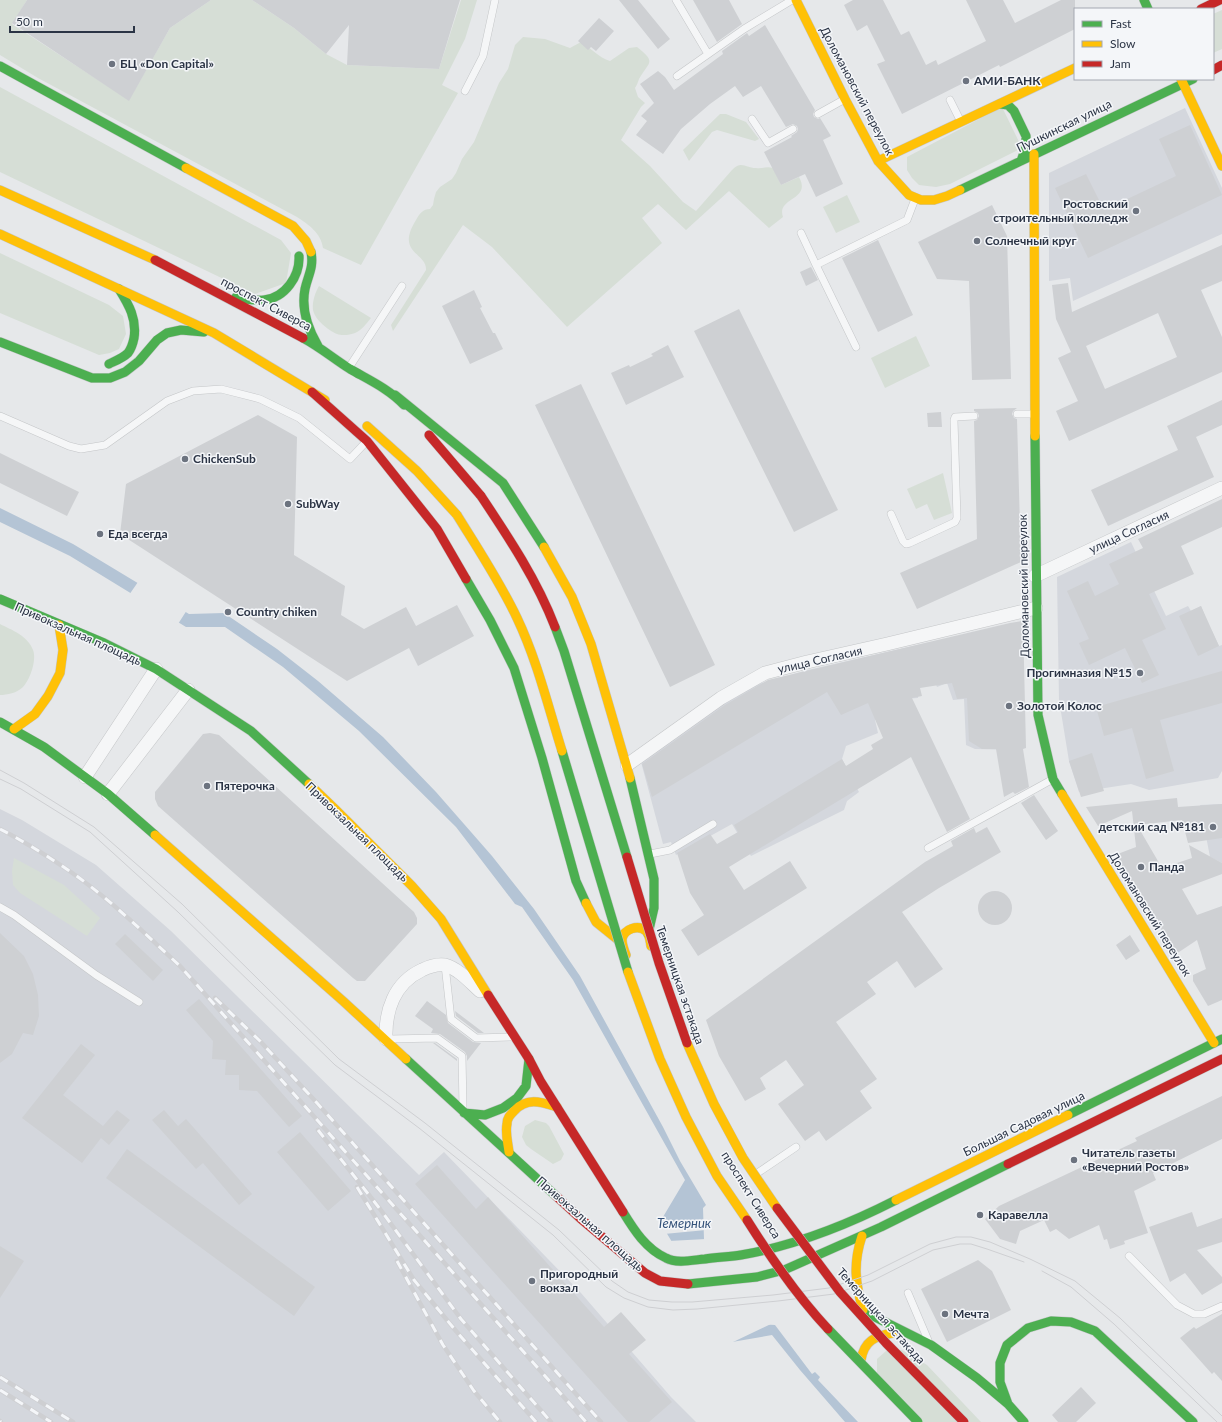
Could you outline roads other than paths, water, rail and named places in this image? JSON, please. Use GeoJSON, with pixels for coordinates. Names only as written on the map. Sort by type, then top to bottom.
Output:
{"type":"FeatureCollection","features":[{"type":"Feature","properties":{"kind":"main road","name":"Доломановский переулок"},"geometry":{"type":"LineString","coordinates":[[796,0],[845,99],[878,161],[909,195],[915,198]]}},
{"type":"Feature","properties":{"kind":"main road"},"geometry":{"type":"LineString","coordinates":[[1203,8],[1220,0]]}},
{"type":"Feature","properties":{"kind":"main road"},"geometry":{"type":"LineString","coordinates":[[0,66],[293,226],[305,238],[312,253],[312,272],[305,289],[304,308],[310,334],[318,346]]}},
{"type":"Feature","properties":{"kind":"main road"},"geometry":{"type":"LineString","coordinates":[[878,161],[896,159],[961,122],[1074,68]]}},
{"type":"Feature","properties":{"kind":"main road"},"geometry":{"type":"LineString","coordinates":[[1182,81],[1222,166]]}},
{"type":"Feature","properties":{"kind":"main road","name":"Пушкинская улица"},"geometry":{"type":"LineString","coordinates":[[915,198],[921,200],[934,200],[947,196],[1172,88],[1182,81]]}},
{"type":"Feature","properties":{"kind":"main road"},"geometry":{"type":"LineString","coordinates":[[1000,104],[1008,105],[1014,111],[1026,136],[1026,147],[1020,161]]}},
{"type":"Feature","properties":{"kind":"main road","name":"Доломановский переулок"},"geometry":{"type":"LineString","coordinates":[[1034,154],[1036,608],[1038,715],[1053,779],[1218,1041]]}},
{"type":"Feature","properties":{"kind":"main road"},"geometry":{"type":"LineString","coordinates":[[896,159],[895,174],[898,183]]}},
{"type":"Feature","properties":{"kind":"main road","name":"проспект Сиверса"},"geometry":{"type":"LineString","coordinates":[[0,190],[141,253],[318,346],[349,368],[395,395],[481,496]]}},
{"type":"Feature","properties":{"kind":"main road"},"geometry":{"type":"LineString","coordinates":[[0,234],[214,333],[365,424],[417,470],[457,515],[499,583],[517,618],[535,662],[628,971],[660,1059],[686,1117],[717,1176],[765,1248],[815,1315],[918,1422]]}},
{"type":"Feature","properties":{"kind":"main road"},"geometry":{"type":"LineString","coordinates":[[225,296],[254,300],[269,300],[284,291],[294,280],[298,271],[299,259],[297,248]]}},
{"type":"Feature","properties":{"kind":"main road"},"geometry":{"type":"LineString","coordinates":[[101,364],[108,364],[128,353],[135,335],[136,326],[131,309],[119,289]]}},
{"type":"Feature","properties":{"kind":"main road"},"geometry":{"type":"LineString","coordinates":[[0,342],[92,378],[110,378],[125,372],[139,361],[156,340],[167,333],[181,330],[214,333]]}},
{"type":"Feature","properties":{"kind":"main road"},"geometry":{"type":"LineString","coordinates":[[312,392],[367,441],[437,529],[490,620],[514,668],[542,758],[574,873],[587,906],[596,922],[622,943],[623,936],[626,931],[634,928],[642,929],[648,934],[654,908],[654,879],[627,765],[592,644],[572,596],[524,513],[503,483],[395,395]]}},
{"type":"Feature","properties":{"kind":"main road","name":"Темерницкая эстакада"},"geometry":{"type":"LineString","coordinates":[[481,496],[529,575],[546,607],[564,651],[658,963],[689,1048],[714,1104],[743,1158],[770,1199],[840,1292],[886,1343],[964,1422]]}},
{"type":"Feature","properties":{"kind":"main road","name":"Привокзальная площадь"},"geometry":{"type":"LineString","coordinates":[[0,599],[59,626],[104,643],[156,669],[251,731],[335,808],[412,886],[441,919],[529,1059],[541,1082],[586,1156],[639,1238],[655,1252],[667,1259],[681,1261],[741,1255],[795,1242],[835,1228]]}},
{"type":"Feature","properties":{"kind":"main road"},"geometry":{"type":"LineString","coordinates":[[14,729],[35,714],[48,696],[60,673],[63,650],[59,626]]}},
{"type":"Feature","properties":{"kind":"main road","name":"Привокзальная площадь"},"geometry":{"type":"LineString","coordinates":[[0,722],[44,747],[108,794],[386,1040],[581,1219],[645,1273],[660,1281],[684,1284],[757,1277],[784,1270],[862,1236]]}},
{"type":"Feature","properties":{"kind":"main road","name":"проспект Сиверса"},"geometry":{"type":"LineString","coordinates":[[648,934],[655,965],[686,1049],[711,1105],[740,1161],[808,1260],[836,1296],[931,1346],[954,1360],[1008,1404]]}},
{"type":"Feature","properties":{"kind":"main road","name":"проспект Сиверса"},"geometry":{"type":"LineString","coordinates":[[622,943],[664,1058],[690,1115],[722,1175],[784,1270],[817,1313],[921,1422]]}},
{"type":"Feature","properties":{"kind":"main road","name":"Большая Садовая улица"},"geometry":{"type":"LineString","coordinates":[[835,1228],[875,1211],[1218,1041]]}},
{"type":"Feature","properties":{"kind":"main road"},"geometry":{"type":"LineString","coordinates":[[464,1113],[485,1115],[503,1108],[517,1098],[526,1086],[529,1059]]}},
{"type":"Feature","properties":{"kind":"main road"},"geometry":{"type":"LineString","coordinates":[[863,1310],[857,1290],[856,1266],[857,1249],[862,1236],[1222,1059]]}},
{"type":"Feature","properties":{"kind":"main road"},"geometry":{"type":"LineString","coordinates":[[509,1152],[506,1130],[508,1118],[519,1106],[529,1100],[557,1107]]}},
{"type":"Feature","properties":{"kind":"main road"},"geometry":{"type":"LineString","coordinates":[[1024,1422],[1008,1404],[1000,1382],[1000,1362],[1007,1345],[1028,1328],[1052,1321],[1071,1322],[1095,1331],[1193,1422]]}},
{"type":"Feature","properties":{"kind":"main road"},"geometry":{"type":"LineString","coordinates":[[861,1360],[861,1352],[874,1338],[885,1334],[903,1332]]}},
{"type":"Feature","properties":{"kind":"street","name":"улица Согласия"},"geometry":{"type":"LineString","coordinates":[[1036,576],[1222,488]]}},
{"type":"Feature","properties":{"kind":"street","name":"улица Согласия"},"geometry":{"type":"LineString","coordinates":[[627,765],[721,698],[765,673],[1036,608]]}},
{"type":"Feature","properties":{"kind":"street","name":"Привокзальная площадь"},"geometry":{"type":"LineString","coordinates":[[85,777],[156,669]]}},
{"type":"Feature","properties":{"kind":"street"},"geometry":{"type":"LineString","coordinates":[[108,794],[188,690]]}},
{"type":"Feature","properties":{"kind":"street","name":"Привокзальная площадь"},"geometry":{"type":"LineString","coordinates":[[444,965],[455,970],[470,981],[494,1005]]}},
{"type":"Feature","properties":{"kind":"street"},"geometry":{"type":"LineString","coordinates":[[386,1040],[385,1024],[388,1009],[397,991],[412,974],[429,967],[444,965]]}},
{"type":"Feature","properties":{"kind":"lane"},"geometry":{"type":"LineString","coordinates":[[465,91],[483,56],[495,0]]}},
{"type":"Feature","properties":{"kind":"lane"},"geometry":{"type":"LineString","coordinates":[[676,0],[708,54]]}},
{"type":"Feature","properties":{"kind":"lane"},"geometry":{"type":"LineString","coordinates":[[677,76],[744,29],[792,0]]}},
{"type":"Feature","properties":{"kind":"lane"},"geometry":{"type":"LineString","coordinates":[[818,114],[845,99]]}},
{"type":"Feature","properties":{"kind":"lane"},"geometry":{"type":"LineString","coordinates":[[950,100],[961,122]]}},
{"type":"Feature","properties":{"kind":"lane"},"geometry":{"type":"LineString","coordinates":[[752,119],[768,143],[793,129]]}},
{"type":"Feature","properties":{"kind":"lane"},"geometry":{"type":"LineString","coordinates":[[816,265],[907,220],[915,198]]}},
{"type":"Feature","properties":{"kind":"lane"},"geometry":{"type":"LineString","coordinates":[[801,233],[856,347]]}},
{"type":"Feature","properties":{"kind":"lane"},"geometry":{"type":"LineString","coordinates":[[349,368],[402,286]]}},
{"type":"Feature","properties":{"kind":"lane"},"geometry":{"type":"LineString","coordinates":[[0,416],[69,446],[90,448],[105,445],[167,401],[193,392],[221,389],[260,399],[299,418],[350,459],[367,441]]}},
{"type":"Feature","properties":{"kind":"lane"},"geometry":{"type":"LineString","coordinates":[[1017,414],[1035,414]]}},
{"type":"Feature","properties":{"kind":"lane"},"geometry":{"type":"LineString","coordinates":[[891,514],[903,541],[906,544],[955,522],[957,518],[954,420],[955,417],[959,416],[974,416]]}},
{"type":"Feature","properties":{"kind":"lane"},"geometry":{"type":"LineString","coordinates":[[928,848],[1053,779]]}},
{"type":"Feature","properties":{"kind":"lane"},"geometry":{"type":"LineString","coordinates":[[648,854],[670,850],[713,824]]}},
{"type":"Feature","properties":{"kind":"lane"},"geometry":{"type":"LineString","coordinates":[[0,907],[14,915],[96,975],[139,1002]]}},
{"type":"Feature","properties":{"kind":"lane"},"geometry":{"type":"LineString","coordinates":[[444,965],[451,1019],[476,1038],[515,1037]]}},
{"type":"Feature","properties":{"kind":"lane"},"geometry":{"type":"LineString","coordinates":[[386,1040],[437,1038],[462,1056],[464,1113]]}},
{"type":"Feature","properties":{"kind":"lane"},"geometry":{"type":"LineString","coordinates":[[751,1177],[796,1147]]}},
{"type":"Feature","properties":{"kind":"lane"},"geometry":{"type":"LineString","coordinates":[[1129,1256],[1177,1305],[1194,1314],[1204,1314],[1222,1306]]}},
{"type":"Feature","properties":{"kind":"lane"},"geometry":{"type":"LineString","coordinates":[[908,1293],[931,1346]]}},
{"type":"Feature","properties":{"kind":"water","name":"Темерник"},"geometry":{"type":"Polygon","coordinates":[[[0,508],[73,544],[189,614],[224,613],[277,649],[318,681],[383,737],[436,792],[492,856],[534,909],[580,976],[663,1127],[680,1161],[706,1205],[703,1208],[704,1239],[759,1324],[775,1325],[812,1374],[815,1372],[820,1377],[818,1380],[858,1422],[845,1422],[772,1335],[732,1342],[660,1222],[685,1180],[573,980],[522,907],[515,904],[456,827],[359,731],[283,667],[225,627],[186,627],[70,556],[0,522],[0,508]]]}},
{"type":"Feature","properties":{"kind":"tram line"},"geometry":{"type":"LineString","coordinates":[[0,770],[24,783],[94,827],[182,904],[339,1059],[425,1123],[559,1230],[612,1281],[628,1292],[649,1300],[692,1302],[773,1295],[829,1288],[868,1275],[930,1244],[956,1237],[971,1237],[990,1242],[1030,1259],[1075,1281],[1120,1318],[1222,1416]]}},
{"type":"Feature","properties":{"kind":"tram line"},"geometry":{"type":"LineString","coordinates":[[0,779],[21,789],[90,832],[178,912],[335,1065],[419,1128],[553,1235],[606,1287],[624,1298],[648,1307],[673,1310],[778,1301],[834,1294],[872,1281],[933,1250],[960,1244],[971,1244],[1024,1262]]}},
{"type":"Feature","properties":{"kind":"tram line"},"geometry":{"type":"LineString","coordinates":[[1042,1271],[1071,1287],[1114,1324],[1217,1422]]}},
{"type":"Feature","properties":{"kind":"railway"},"geometry":{"type":"LineString","coordinates":[[0,829],[68,870],[98,892],[180,966],[586,1422]]}},
{"type":"Feature","properties":{"kind":"railway"},"geometry":{"type":"LineString","coordinates":[[215,998],[260,1041],[317,1103],[601,1422]]}},
{"type":"Feature","properties":{"kind":"railway"},"geometry":{"type":"LineString","coordinates":[[318,1130],[380,1209],[461,1319],[551,1422]]}},
{"type":"Feature","properties":{"kind":"railway"},"geometry":{"type":"LineString","coordinates":[[357,1187],[414,1280],[456,1331],[536,1422]]}},
{"type":"Feature","properties":{"kind":"railway"},"geometry":{"type":"LineString","coordinates":[[397,1261],[443,1345],[474,1391],[500,1422]]}},
{"type":"Feature","properties":{"kind":"railway"},"geometry":{"type":"LineString","coordinates":[[0,1377],[73,1422]]}},
{"type":"Feature","properties":{"kind":"railway"},"geometry":{"type":"LineString","coordinates":[[0,1390],[51,1422]]}},
{"type":"Feature","properties":{"kind":"place","name":"БЦ «Don Capital»"},"geometry":{"type":"Point","coordinates":[112,64]}},
{"type":"Feature","properties":{"kind":"place","name":"АМИ-БАНК"},"geometry":{"type":"Point","coordinates":[966,81]}},
{"type":"Feature","properties":{"kind":"place","name":"Ростовский строительный колледж"},"geometry":{"type":"Point","coordinates":[1136,211]}},
{"type":"Feature","properties":{"kind":"place","name":"Солнечный круг"},"geometry":{"type":"Point","coordinates":[977,241]}},
{"type":"Feature","properties":{"kind":"place","name":"ChickenSub"},"geometry":{"type":"Point","coordinates":[185,459]}},
{"type":"Feature","properties":{"kind":"place","name":"SubWay"},"geometry":{"type":"Point","coordinates":[288,504]}},
{"type":"Feature","properties":{"kind":"place","name":"Еда всегда"},"geometry":{"type":"Point","coordinates":[100,534]}},
{"type":"Feature","properties":{"kind":"place","name":"Country chiken"},"geometry":{"type":"Point","coordinates":[228,612]}},
{"type":"Feature","properties":{"kind":"place","name":"Прогимназия №15"},"geometry":{"type":"Point","coordinates":[1140,673]}},
{"type":"Feature","properties":{"kind":"place","name":"Золотой Колос"},"geometry":{"type":"Point","coordinates":[1009,706]}},
{"type":"Feature","properties":{"kind":"place","name":"Пятерочка"},"geometry":{"type":"Point","coordinates":[207,786]}},
{"type":"Feature","properties":{"kind":"place","name":"детский сад №181"},"geometry":{"type":"Point","coordinates":[1213,827]}},
{"type":"Feature","properties":{"kind":"place","name":"Панда"},"geometry":{"type":"Point","coordinates":[1141,867]}},
{"type":"Feature","properties":{"kind":"place","name":"Читатель газеты «Вечерний Ростов»"},"geometry":{"type":"Point","coordinates":[1074,1160]}},
{"type":"Feature","properties":{"kind":"place","name":"Каравелла"},"geometry":{"type":"Point","coordinates":[980,1215]}},
{"type":"Feature","properties":{"kind":"place","name":"Пригородный вокзал"},"geometry":{"type":"Point","coordinates":[532,1281]}},
{"type":"Feature","properties":{"kind":"place","name":"Мечта"},"geometry":{"type":"Point","coordinates":[945,1314]}}]}
